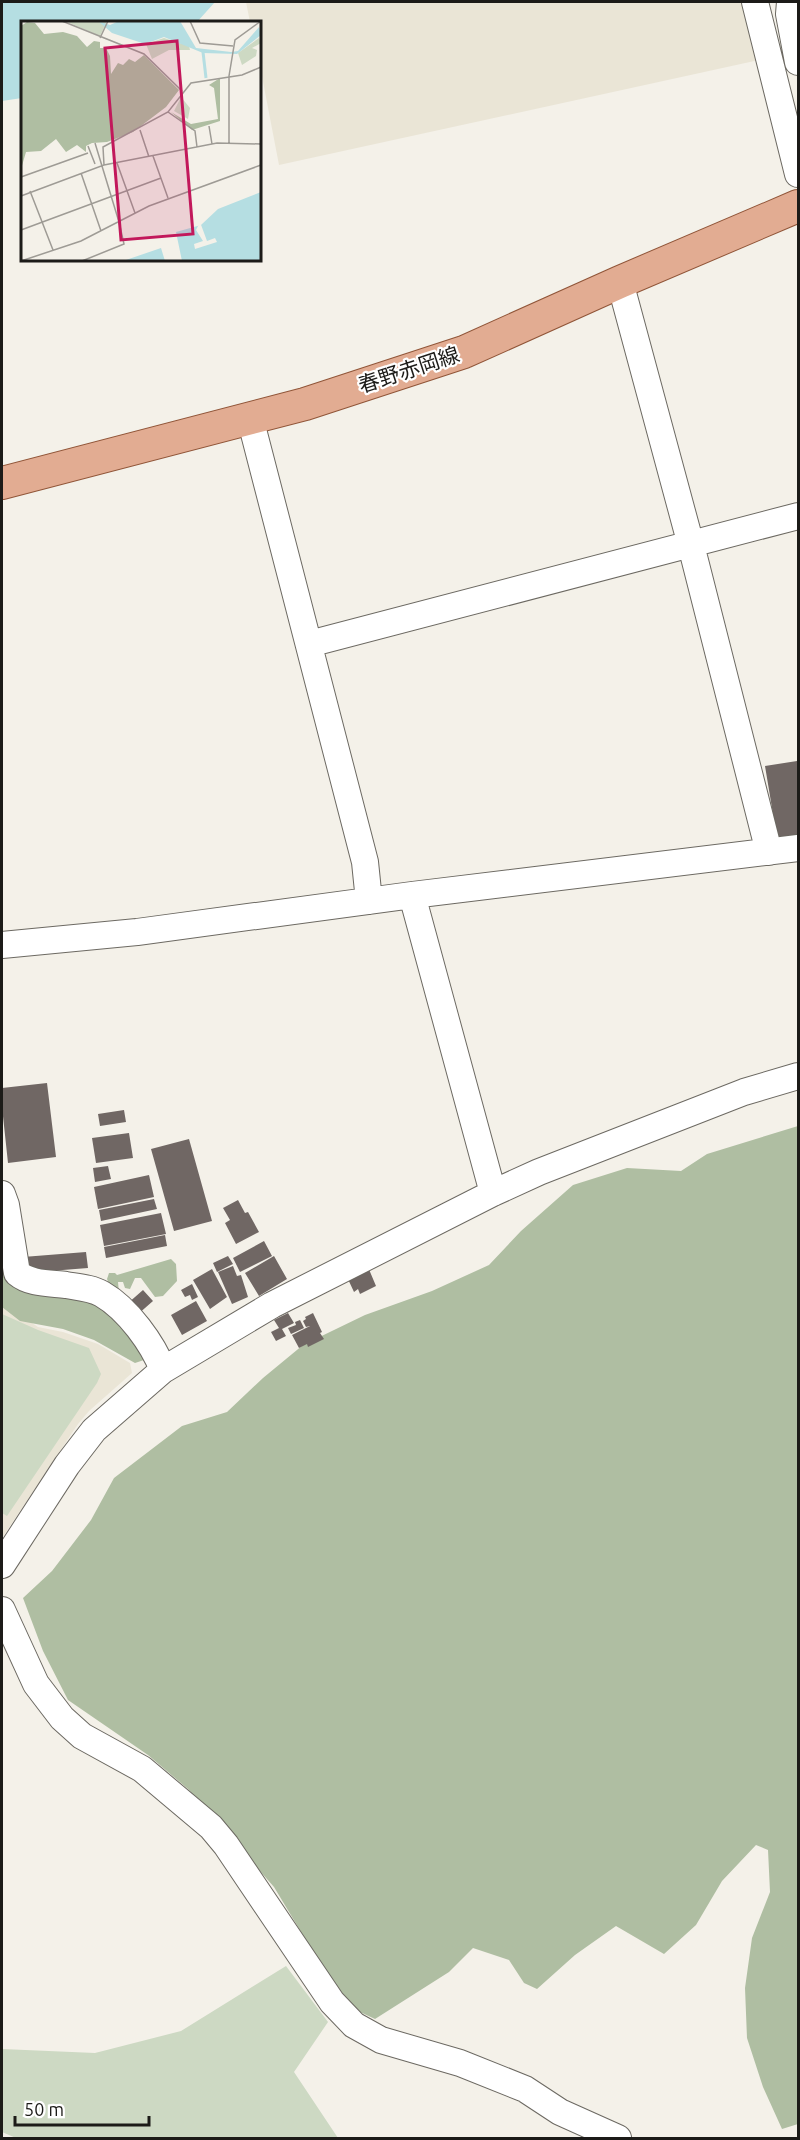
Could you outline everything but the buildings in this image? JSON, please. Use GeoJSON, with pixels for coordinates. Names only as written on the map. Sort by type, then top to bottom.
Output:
{"type":"FeatureCollection","features":[{"type":"Feature","properties":{"kind":"main road","name":"春野赤岡線"},"geometry":{"type":"LineString","coordinates":[[2,483],[305,404],[464,352],[798,206]]}},
{"type":"Feature","properties":{"kind":"street"},"geometry":{"type":"LineString","coordinates":[[755,2],[798,174]]}},
{"type":"Feature","properties":{"kind":"street"},"geometry":{"type":"LineString","coordinates":[[790,2],[789,14],[798,62]]}},
{"type":"Feature","properties":{"kind":"street"},"geometry":{"type":"LineString","coordinates":[[620,282],[691,545],[769,852]]}},
{"type":"Feature","properties":{"kind":"street"},"geometry":{"type":"LineString","coordinates":[[250,418],[365,862],[369,901]]}},
{"type":"Feature","properties":{"kind":"street"},"geometry":{"type":"LineString","coordinates":[[309,644],[798,516]]}},
{"type":"Feature","properties":{"kind":"street"},"geometry":{"type":"LineString","coordinates":[[2,945],[137,932],[412,895],[798,848]]}},
{"type":"Feature","properties":{"kind":"street"},"geometry":{"type":"LineString","coordinates":[[412,895],[493,1193]]}},
{"type":"Feature","properties":{"kind":"street"},"geometry":{"type":"LineString","coordinates":[[2,1564],[67,1466],[94,1430],[163,1370],[272,1305],[538,1172],[744,1092],[798,1076]]}},
{"type":"Feature","properties":{"kind":"street"},"geometry":{"type":"LineString","coordinates":[[2,1194],[6,1205],[17,1273],[28,1280],[93,1290],[106,1296],[138,1327],[163,1370]]}},
{"type":"Feature","properties":{"kind":"street"},"geometry":{"type":"LineString","coordinates":[[2,1610],[36,1684],[53,1709],[82,1736],[142,1769],[211,1827],[226,1845],[332,2002],[354,2025],[381,2040],[460,2063],[525,2090],[560,2112],[618,2139]]}},
{"type":"Feature","properties":{"kind":"shaded area"},"geometry":{"type":"Polygon","coordinates":[[[246,2],[745,2],[759,60],[279,165],[261,71],[261,21],[250,21],[246,2]]]}},
{"type":"Feature","properties":{"kind":"shaded area"},"geometry":{"type":"Polygon","coordinates":[[[2,1300],[7,1306],[38,1327],[63,1332],[98,1344],[130,1363],[132,1373],[89,1411],[78,1424],[2,1538],[2,1300]]]}},
{"type":"Feature","properties":{"kind":"green space"},"geometry":{"type":"Polygon","coordinates":[[[798,1126],[798,2124],[782,2129],[763,2087],[747,2038],[745,1988],[752,1938],[770,1892],[768,1850],[756,1845],[722,1881],[696,1925],[664,1954],[616,1926],[575,1955],[537,1989],[524,1983],[509,1960],[473,1948],[449,1972],[375,2019],[345,2005],[274,1887],[188,1789],[148,1755],[68,1700],[43,1651],[23,1598],[52,1571],[91,1520],[114,1478],[182,1426],[227,1412],[303,1345],[365,1315],[432,1291],[489,1265],[521,1231],[573,1185],[627,1168],[681,1171],[707,1154],[798,1126]]]}},
{"type":"Feature","properties":{"kind":"green space"},"geometry":{"type":"Polygon","coordinates":[[[2,1215],[10,1274],[115,1310],[150,1358],[135,1363],[94,1340],[63,1329],[20,1321],[2,1307],[2,1215]]]}},
{"type":"Feature","properties":{"kind":"green space"},"geometry":{"type":"Polygon","coordinates":[[[171,1259],[176,1264],[177,1281],[163,1296],[155,1297],[141,1278],[135,1278],[130,1289],[125,1288],[123,1282],[118,1282],[119,1293],[112,1292],[107,1279],[109,1273],[117,1275],[171,1259]]]}},
{"type":"Feature","properties":{"kind":"green space"},"geometry":{"type":"Polygon","coordinates":[[[2,1314],[89,1348],[101,1374],[7,1516],[2,1513],[2,1314]]]}},
{"type":"Feature","properties":{"kind":"green space"},"geometry":{"type":"Polygon","coordinates":[[[286,1966],[328,2022],[294,2072],[338,2138],[16,2138],[2,2132],[2,2049],[95,2053],[181,2031],[286,1966]]]}},
{"type":"Feature","properties":{"kind":"water"},"geometry":{"type":"Polygon","coordinates":[[[2,2],[215,2],[198,21],[21,21],[21,98],[2,101],[2,2]]]}}]}
